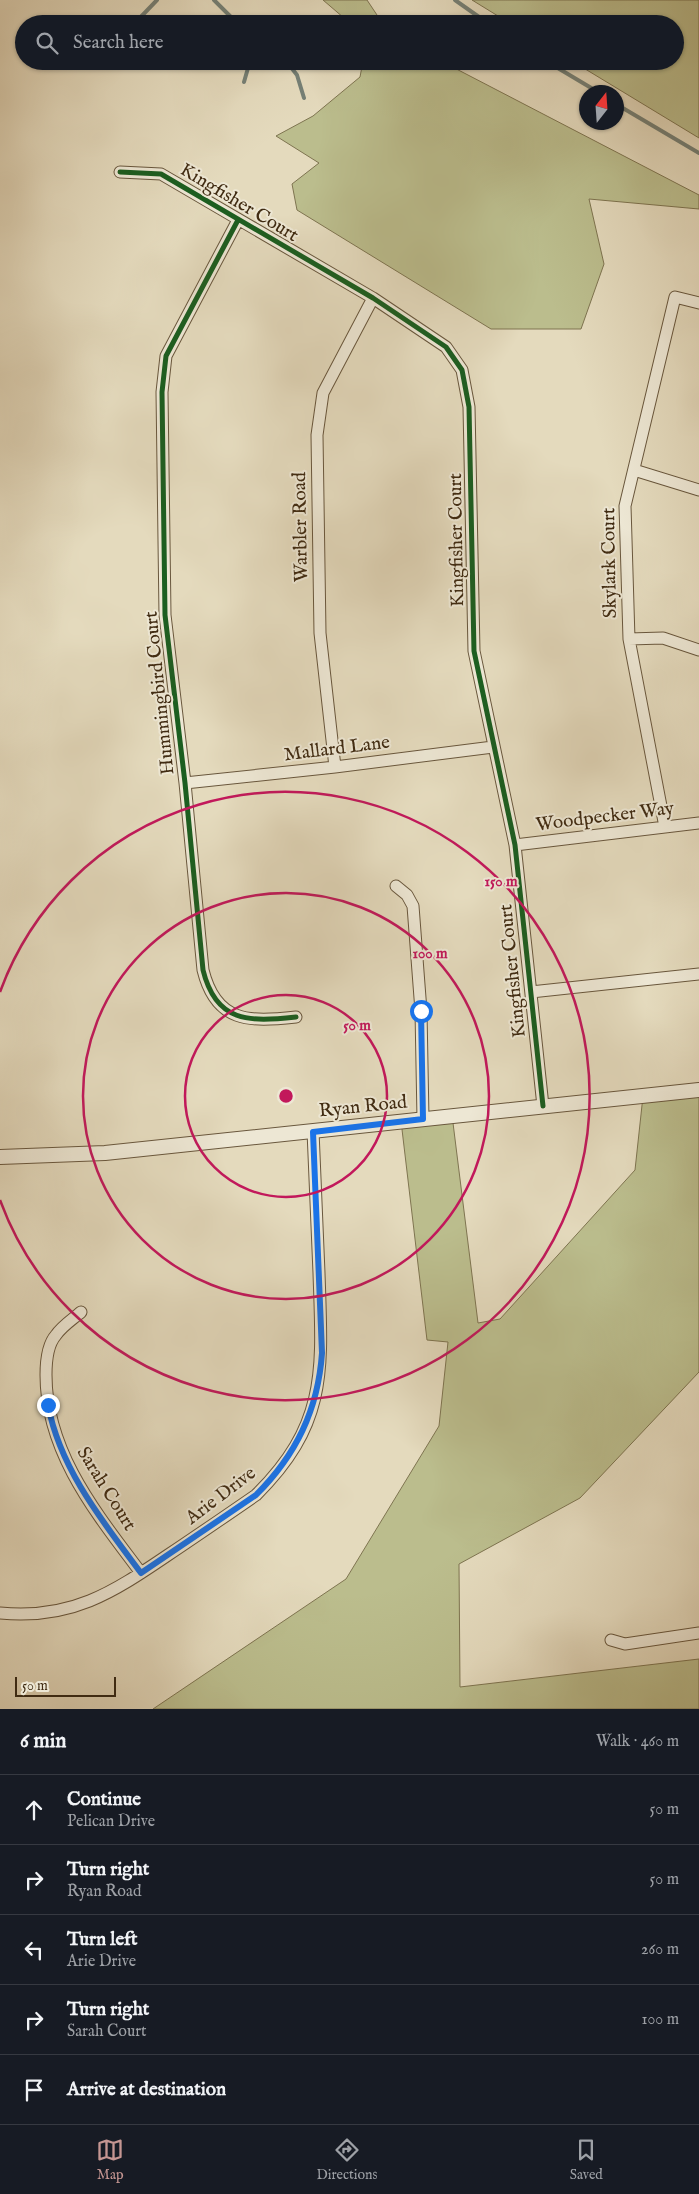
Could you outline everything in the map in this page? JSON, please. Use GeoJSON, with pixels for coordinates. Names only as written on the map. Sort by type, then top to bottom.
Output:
{"type":"FeatureCollection","features":[{"type":"Feature","properties":{"kind":"street","name":"Kingfisher Court"},"geometry":{"type":"LineString","coordinates":[[120,172],[161,174],[373,298],[446,347],[462,370],[469,407],[474,651],[515,845],[543,1106]]}},
{"type":"Feature","properties":{"kind":"street","name":"Hummingbird Court"},"geometry":{"type":"LineString","coordinates":[[238,220],[166,356],[162,392],[166,615],[203,970],[208,988],[211,995],[224,1008],[242,1018],[258,1021],[296,1017]]}},
{"type":"Feature","properties":{"kind":"street","name":"Skylark Court"},"geometry":{"type":"LineString","coordinates":[[665,827],[629,639],[625,506],[675,297],[699,302]]}},
{"type":"Feature","properties":{"kind":"street","name":"Warbler Road"},"geometry":{"type":"LineString","coordinates":[[335,767],[320,633],[317,435],[323,393],[373,298]]}},
{"type":"Feature","properties":{"kind":"street"},"geometry":{"type":"LineString","coordinates":[[634,470],[699,490]]}},
{"type":"Feature","properties":{"kind":"street"},"geometry":{"type":"LineString","coordinates":[[629,639],[663,638],[699,650]]}},
{"type":"Feature","properties":{"kind":"street","name":"Mallard Lane"},"geometry":{"type":"LineString","coordinates":[[185,783],[335,767],[493,747]]}},
{"type":"Feature","properties":{"kind":"street","name":"Woodpecker Way"},"geometry":{"type":"LineString","coordinates":[[515,845],[699,823]]}},
{"type":"Feature","properties":{"kind":"street"},"geometry":{"type":"LineString","coordinates":[[396,886],[406,894],[414,906],[421,1011],[423,1119]]}},
{"type":"Feature","properties":{"kind":"street"},"geometry":{"type":"LineString","coordinates":[[531,992],[699,974]]}},
{"type":"Feature","properties":{"kind":"street","name":"Ryan Road"},"geometry":{"type":"LineString","coordinates":[[0,1157],[105,1153],[699,1090]]}},
{"type":"Feature","properties":{"kind":"street","name":"Arie Drive"},"geometry":{"type":"LineString","coordinates":[[0,1613],[38,1614],[81,1606],[117,1589],[256,1495],[284,1464],[308,1422],[317,1391],[322,1353],[313,1132]]}},
{"type":"Feature","properties":{"kind":"street","name":"Sarah Court"},"geometry":{"type":"LineString","coordinates":[[81,1312],[55,1335],[50,1347],[46,1365],[46,1390],[51,1424],[68,1468],[141,1573]]}},
{"type":"Feature","properties":{"kind":"street"},"geometry":{"type":"LineString","coordinates":[[611,1640],[625,1644],[699,1633]]}},
{"type":"Feature","properties":{"kind":"green space"},"geometry":{"type":"Polygon","coordinates":[[[323,0],[367,0],[377,15],[340,15],[323,0]]]}},
{"type":"Feature","properties":{"kind":"green space"},"geometry":{"type":"Polygon","coordinates":[[[472,0],[699,0],[699,138],[624,93],[624,85],[612,85],[587,70],[684,70],[684,15],[496,15],[472,0]]]}},
{"type":"Feature","properties":{"kind":"green space"},"geometry":{"type":"Polygon","coordinates":[[[361,70],[458,70],[699,195],[699,209],[589,199],[604,264],[581,329],[491,329],[297,210],[292,184],[319,163],[276,136],[313,116],[360,77],[361,70]]]}},
{"type":"Feature","properties":{"kind":"green space"},"geometry":{"type":"Polygon","coordinates":[[[699,1090],[699,1372],[580,1498],[459,1564],[460,1687],[699,1659],[699,1709],[153,1709],[346,1579],[439,1426],[448,1342],[427,1340],[401,1121],[452,1115],[478,1323],[500,1319],[635,1170],[643,1096],[699,1090]]]}},
{"type":"Feature","properties":{"kind":"waterway"},"geometry":{"type":"LineString","coordinates":[[143,15],[157,0]]}},
{"type":"Feature","properties":{"kind":"waterway"},"geometry":{"type":"LineString","coordinates":[[214,0],[229,15]]}},
{"type":"Feature","properties":{"kind":"waterway"},"geometry":{"type":"LineString","coordinates":[[455,0],[476,15]]}},
{"type":"Feature","properties":{"kind":"waterway"},"geometry":{"type":"LineString","coordinates":[[244,82],[247,70]]}},
{"type":"Feature","properties":{"kind":"waterway"},"geometry":{"type":"LineString","coordinates":[[293,70],[297,75],[304,98]]}},
{"type":"Feature","properties":{"kind":"waterway"},"geometry":{"type":"LineString","coordinates":[[561,70],[586,85]]}},
{"type":"Feature","properties":{"kind":"waterway"},"geometry":{"type":"LineString","coordinates":[[624,109],[699,153]]}},
{"type":"Feature","properties":{"kind":"cycle path"},"geometry":{"type":"LineString","coordinates":[[120,172],[161,174],[373,298],[446,347],[462,370],[469,407],[474,651],[515,845],[543,1106]]}},
{"type":"Feature","properties":{"kind":"cycle path"},"geometry":{"type":"LineString","coordinates":[[238,220],[166,356],[162,392],[165,615],[185,783],[203,970],[216,1000],[226,1009],[237,1015],[263,1019],[296,1017]]}},
{"type":"Feature","properties":{"kind":"route"},"geometry":{"type":"LineString","coordinates":[[48,1405],[57,1443],[68,1468],[141,1573],[256,1495],[272,1479],[296,1445],[308,1422],[321,1371],[322,1353],[313,1132],[423,1119],[421,1011]]}}]}
